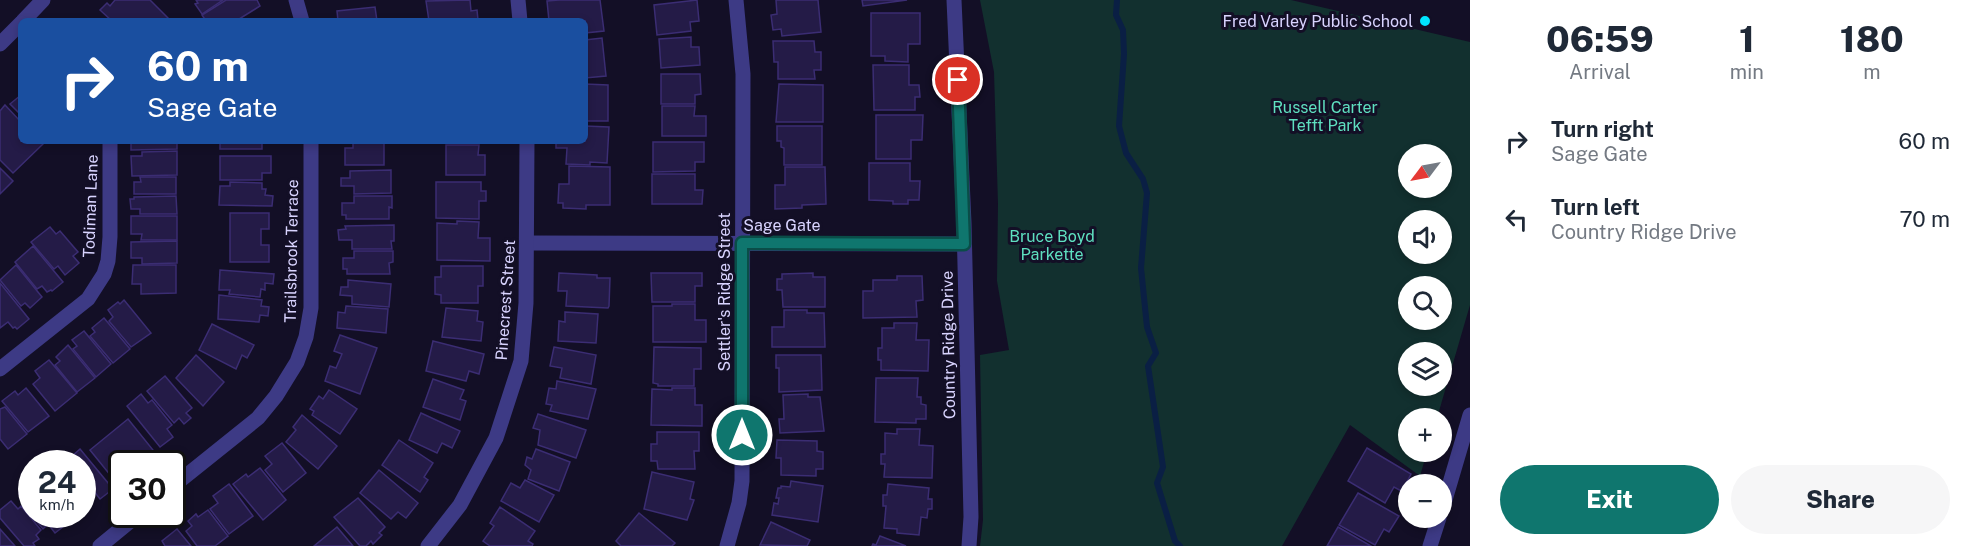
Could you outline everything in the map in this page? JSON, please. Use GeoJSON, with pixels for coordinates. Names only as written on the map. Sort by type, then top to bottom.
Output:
{"type":"FeatureCollection","features":[{"type":"Feature","properties":{"kind":"street"},"geometry":{"type":"LineString","coordinates":[[26,18],[44,0]]}},
{"type":"Feature","properties":{"kind":"street"},"geometry":{"type":"LineString","coordinates":[[296,0],[301,18]]}},
{"type":"Feature","properties":{"kind":"street"},"geometry":{"type":"LineString","coordinates":[[518,0],[520,18]]}},
{"type":"Feature","properties":{"kind":"street","name":"Settler's Ridge Street"},"geometry":{"type":"LineString","coordinates":[[727,546],[739,504],[742,481],[743,74],[736,0]]}},
{"type":"Feature","properties":{"kind":"street","name":"Country Ridge Drive"},"geometry":{"type":"LineString","coordinates":[[954,0],[964,244],[971,517],[969,546]]}},
{"type":"Feature","properties":{"kind":"street"},"geometry":{"type":"LineString","coordinates":[[0,44],[18,26]]}},
{"type":"Feature","properties":{"kind":"street","name":"Todiman Lane"},"geometry":{"type":"LineString","coordinates":[[0,369],[88,299],[104,274],[108,261],[110,237],[110,144]]}},
{"type":"Feature","properties":{"kind":"street","name":"Trailsbrook Terrace"},"geometry":{"type":"LineString","coordinates":[[186,476],[258,418],[276,396],[297,362],[306,337],[311,308],[311,144]]}},
{"type":"Feature","properties":{"kind":"street","name":"Pinecrest Street"},"geometry":{"type":"LineString","coordinates":[[428,546],[460,505],[496,438],[521,361],[528,243],[527,144]]}},
{"type":"Feature","properties":{"kind":"street","name":"Sage Gate"},"geometry":{"type":"LineString","coordinates":[[528,243],[964,244]]}},
{"type":"Feature","properties":{"kind":"street"},"geometry":{"type":"LineString","coordinates":[[1452,479],[1469,426]]}},
{"type":"Feature","properties":{"kind":"street"},"geometry":{"type":"LineString","coordinates":[[100,546],[122,528]]}},
{"type":"Feature","properties":{"kind":"street"},"geometry":{"type":"LineString","coordinates":[[1430,546],[1436,528]]}},
{"type":"Feature","properties":{"kind":"green space"},"geometry":{"type":"Polygon","coordinates":[[[980,0],[1291,0],[1470,42],[1470,305],[1452,367],[1452,342],[1398,342],[1398,396],[1443,396],[1440,408],[1398,408],[1398,460],[1350,425],[1282,546],[980,546],[983,520],[980,355],[1009,350],[997,281],[998,204],[994,72],[980,0]]]}},
{"type":"Feature","properties":{"kind":"green space"},"geometry":{"type":"Polygon","coordinates":[[[1401,462],[1424,462],[1421,474],[1401,462]]]}},
{"type":"Feature","properties":{"kind":"building"},"geometry":{"type":"Polygon","coordinates":[[[115,0],[150,0],[168,18],[109,18],[100,10],[107,3],[110,6],[115,0]]]}},
{"type":"Feature","properties":{"kind":"building"},"geometry":{"type":"Polygon","coordinates":[[[196,0],[223,0],[202,14],[195,4],[198,3],[196,0]]]}},
{"type":"Feature","properties":{"kind":"building"},"geometry":{"type":"Polygon","coordinates":[[[226,0],[257,0],[260,6],[241,18],[204,18],[202,15],[226,0]]]}},
{"type":"Feature","properties":{"kind":"building"},"geometry":{"type":"Polygon","coordinates":[[[470,0],[471,11],[477,10],[478,18],[429,18],[426,1],[470,0]]]}},
{"type":"Feature","properties":{"kind":"building"},"geometry":{"type":"Polygon","coordinates":[[[600,0],[604,31],[588,33],[588,18],[549,18],[547,1],[600,0]]]}},
{"type":"Feature","properties":{"kind":"building"},"geometry":{"type":"Polygon","coordinates":[[[697,0],[699,21],[690,22],[691,31],[657,35],[654,5],[697,0]]]}},
{"type":"Feature","properties":{"kind":"building"},"geometry":{"type":"Polygon","coordinates":[[[776,0],[818,0],[821,32],[782,36],[781,29],[773,30],[771,15],[777,14],[776,0]]]}},
{"type":"Feature","properties":{"kind":"building"},"geometry":{"type":"Polygon","coordinates":[[[862,0],[907,0],[863,6],[862,0]]]}},
{"type":"Feature","properties":{"kind":"building"},"geometry":{"type":"Polygon","coordinates":[[[375,7],[377,18],[338,18],[337,11],[375,7]]]}},
{"type":"Feature","properties":{"kind":"building"},"geometry":{"type":"Polygon","coordinates":[[[871,13],[920,13],[920,44],[908,44],[908,62],[885,61],[885,56],[871,56],[871,13]]]}},
{"type":"Feature","properties":{"kind":"building"},"geometry":{"type":"Polygon","coordinates":[[[691,37],[691,47],[699,47],[700,65],[661,68],[659,39],[691,37]]]}},
{"type":"Feature","properties":{"kind":"building"},"geometry":{"type":"Polygon","coordinates":[[[602,38],[606,76],[588,78],[588,40],[602,38]]]}},
{"type":"Feature","properties":{"kind":"building"},"geometry":{"type":"Polygon","coordinates":[[[773,41],[814,41],[815,52],[821,52],[821,70],[814,70],[815,79],[778,79],[778,62],[774,62],[773,41]]]}},
{"type":"Feature","properties":{"kind":"building"},"geometry":{"type":"Polygon","coordinates":[[[873,65],[909,65],[909,85],[919,85],[920,97],[915,97],[915,110],[874,110],[873,65]]]}},
{"type":"Feature","properties":{"kind":"building"},"geometry":{"type":"Polygon","coordinates":[[[661,74],[700,74],[701,94],[695,95],[695,104],[661,104],[661,74]]]}},
{"type":"Feature","properties":{"kind":"building"},"geometry":{"type":"Polygon","coordinates":[[[588,84],[608,85],[608,121],[588,121],[588,84]]]}},
{"type":"Feature","properties":{"kind":"building"},"geometry":{"type":"Polygon","coordinates":[[[779,84],[823,85],[823,122],[776,122],[779,84]]]}},
{"type":"Feature","properties":{"kind":"building"},"geometry":{"type":"Polygon","coordinates":[[[18,97],[18,112],[10,104],[18,97]]]}},
{"type":"Feature","properties":{"kind":"building"},"geometry":{"type":"Polygon","coordinates":[[[5,105],[18,119],[18,144],[43,144],[13,173],[0,160],[0,111],[5,105]]]}},
{"type":"Feature","properties":{"kind":"building"},"geometry":{"type":"Polygon","coordinates":[[[662,106],[695,106],[694,116],[706,116],[706,136],[662,136],[662,106]]]}},
{"type":"Feature","properties":{"kind":"building"},"geometry":{"type":"Polygon","coordinates":[[[876,115],[923,115],[922,140],[911,140],[911,159],[876,159],[876,115]]]}},
{"type":"Feature","properties":{"kind":"building"},"geometry":{"type":"Polygon","coordinates":[[[588,126],[609,127],[607,163],[566,164],[567,148],[556,148],[556,144],[588,144],[588,126]]]}},
{"type":"Feature","properties":{"kind":"building"},"geometry":{"type":"Polygon","coordinates":[[[777,126],[822,126],[822,165],[784,165],[784,148],[781,147],[781,141],[777,141],[777,126]]]}},
{"type":"Feature","properties":{"kind":"building"},"geometry":{"type":"Polygon","coordinates":[[[653,142],[704,142],[704,162],[695,162],[695,171],[653,172],[653,142]]]}},
{"type":"Feature","properties":{"kind":"building"},"geometry":{"type":"Polygon","coordinates":[[[131,144],[177,144],[177,149],[131,150],[131,144]]]}},
{"type":"Feature","properties":{"kind":"building"},"geometry":{"type":"Polygon","coordinates":[[[220,144],[262,144],[262,149],[220,149],[220,144]]]}},
{"type":"Feature","properties":{"kind":"building"},"geometry":{"type":"Polygon","coordinates":[[[353,144],[384,144],[384,165],[345,165],[345,148],[353,148],[353,144]]]}},
{"type":"Feature","properties":{"kind":"building"},"geometry":{"type":"Polygon","coordinates":[[[446,145],[479,145],[478,155],[485,155],[485,175],[446,175],[446,145]]]}},
{"type":"Feature","properties":{"kind":"building"},"geometry":{"type":"Polygon","coordinates":[[[177,151],[177,175],[132,176],[131,156],[142,156],[142,152],[177,151]]]}},
{"type":"Feature","properties":{"kind":"building"},"geometry":{"type":"Polygon","coordinates":[[[220,156],[271,156],[271,173],[262,173],[262,180],[220,180],[220,156]]]}},
{"type":"Feature","properties":{"kind":"building"},"geometry":{"type":"Polygon","coordinates":[[[869,163],[910,163],[910,181],[920,181],[919,200],[908,200],[908,204],[893,204],[893,201],[869,200],[869,163]]]}},
{"type":"Feature","properties":{"kind":"building"},"geometry":{"type":"Polygon","coordinates":[[[569,166],[610,167],[610,205],[586,205],[586,209],[563,208],[563,203],[558,203],[559,184],[569,184],[569,166]]]}},
{"type":"Feature","properties":{"kind":"building"},"geometry":{"type":"Polygon","coordinates":[[[785,167],[825,167],[826,204],[775,209],[775,185],[785,185],[785,167]]]}},
{"type":"Feature","properties":{"kind":"building"},"geometry":{"type":"Polygon","coordinates":[[[0,168],[13,181],[0,194],[0,168]]]}},
{"type":"Feature","properties":{"kind":"building"},"geometry":{"type":"Polygon","coordinates":[[[391,170],[391,193],[354,194],[354,186],[341,186],[341,178],[350,178],[350,171],[391,170]]]}},
{"type":"Feature","properties":{"kind":"building"},"geometry":{"type":"Polygon","coordinates":[[[652,174],[695,174],[695,190],[703,190],[702,204],[652,204],[652,174]]]}},
{"type":"Feature","properties":{"kind":"building"},"geometry":{"type":"Polygon","coordinates":[[[140,177],[176,177],[176,194],[134,194],[134,182],[141,182],[140,177]]]}},
{"type":"Feature","properties":{"kind":"building"},"geometry":{"type":"Polygon","coordinates":[[[230,182],[262,183],[262,189],[266,189],[265,195],[273,196],[272,206],[219,205],[220,186],[230,186],[230,182]]]}},
{"type":"Feature","properties":{"kind":"building"},"geometry":{"type":"Polygon","coordinates":[[[436,182],[481,182],[481,191],[486,191],[486,201],[479,201],[479,219],[436,218],[436,182]]]}},
{"type":"Feature","properties":{"kind":"building"},"geometry":{"type":"Polygon","coordinates":[[[176,196],[177,214],[140,214],[140,209],[131,209],[130,199],[134,197],[176,196]]]}},
{"type":"Feature","properties":{"kind":"building"},"geometry":{"type":"Polygon","coordinates":[[[354,196],[392,196],[389,219],[346,219],[346,215],[342,215],[342,203],[354,203],[354,196]]]}},
{"type":"Feature","properties":{"kind":"building"},"geometry":{"type":"Polygon","coordinates":[[[230,213],[269,213],[269,229],[261,229],[261,245],[269,245],[269,262],[230,262],[230,213]]]}},
{"type":"Feature","properties":{"kind":"building"},"geometry":{"type":"Polygon","coordinates":[[[131,216],[177,216],[177,240],[141,240],[142,234],[131,234],[131,216]]]}},
{"type":"Feature","properties":{"kind":"building"},"geometry":{"type":"Polygon","coordinates":[[[457,221],[479,222],[478,238],[490,238],[490,261],[437,260],[437,223],[457,224],[457,221]]]}},
{"type":"Feature","properties":{"kind":"building"},"geometry":{"type":"Polygon","coordinates":[[[394,225],[392,249],[352,249],[352,240],[339,240],[338,230],[346,229],[345,226],[394,225]]]}},
{"type":"Feature","properties":{"kind":"building"},"geometry":{"type":"Polygon","coordinates":[[[50,227],[56,234],[60,231],[78,252],[73,256],[79,263],[65,275],[58,266],[54,269],[31,242],[50,227]]]}},
{"type":"Feature","properties":{"kind":"building"},"geometry":{"type":"Polygon","coordinates":[[[177,241],[177,263],[142,264],[142,258],[131,258],[131,242],[177,241]]]}},
{"type":"Feature","properties":{"kind":"building"},"geometry":{"type":"Polygon","coordinates":[[[33,246],[63,282],[52,291],[47,292],[42,286],[37,289],[15,262],[33,246]]]}},
{"type":"Feature","properties":{"kind":"building"},"geometry":{"type":"Polygon","coordinates":[[[354,251],[393,251],[393,262],[389,263],[390,274],[347,274],[347,269],[343,269],[343,258],[354,258],[354,251]]]}},
{"type":"Feature","properties":{"kind":"building"},"geometry":{"type":"Polygon","coordinates":[[[16,265],[42,297],[30,308],[25,303],[21,306],[0,280],[16,265]]]}},
{"type":"Feature","properties":{"kind":"building"},"geometry":{"type":"Polygon","coordinates":[[[133,265],[176,265],[176,293],[141,294],[141,284],[132,284],[133,265]]]}},
{"type":"Feature","properties":{"kind":"building"},"geometry":{"type":"Polygon","coordinates":[[[441,266],[483,266],[483,286],[478,286],[478,303],[441,303],[441,295],[435,294],[435,277],[441,277],[441,266]]]}},
{"type":"Feature","properties":{"kind":"building"},"geometry":{"type":"Polygon","coordinates":[[[220,270],[274,274],[273,284],[265,283],[265,290],[261,289],[260,297],[229,294],[230,290],[219,290],[220,270]]]}},
{"type":"Feature","properties":{"kind":"building"},"geometry":{"type":"Polygon","coordinates":[[[559,273],[610,278],[608,308],[566,306],[567,291],[558,291],[559,273]]]}},
{"type":"Feature","properties":{"kind":"building"},"geometry":{"type":"Polygon","coordinates":[[[651,273],[702,273],[702,286],[695,286],[695,302],[652,302],[651,273]]]}},
{"type":"Feature","properties":{"kind":"building"},"geometry":{"type":"Polygon","coordinates":[[[813,273],[813,277],[825,277],[825,307],[783,307],[782,290],[777,290],[777,279],[782,279],[782,274],[813,273]]]}},
{"type":"Feature","properties":{"kind":"building"},"geometry":{"type":"Polygon","coordinates":[[[897,276],[922,276],[923,300],[916,301],[917,317],[863,318],[863,291],[873,291],[873,280],[897,280],[897,276]]]}},
{"type":"Feature","properties":{"kind":"building"},"geometry":{"type":"Polygon","coordinates":[[[348,280],[391,284],[389,307],[352,304],[352,296],[340,295],[341,287],[348,287],[348,280]]]}},
{"type":"Feature","properties":{"kind":"building"},"geometry":{"type":"Polygon","coordinates":[[[0,283],[29,319],[17,329],[8,322],[0,328],[0,283]]]}},
{"type":"Feature","properties":{"kind":"building"},"geometry":{"type":"Polygon","coordinates":[[[219,295],[262,300],[261,306],[269,307],[268,316],[260,315],[259,322],[218,319],[219,295]]]}},
{"type":"Feature","properties":{"kind":"building"},"geometry":{"type":"Polygon","coordinates":[[[124,300],[151,333],[131,347],[109,321],[113,317],[108,310],[124,300]]]}},
{"type":"Feature","properties":{"kind":"building"},"geometry":{"type":"Polygon","coordinates":[[[672,304],[695,304],[695,320],[706,320],[706,342],[653,342],[653,306],[672,306],[672,304]]]}},
{"type":"Feature","properties":{"kind":"building"},"geometry":{"type":"Polygon","coordinates":[[[346,306],[388,309],[386,333],[337,328],[338,312],[345,313],[346,306]]]}},
{"type":"Feature","properties":{"kind":"building"},"geometry":{"type":"Polygon","coordinates":[[[446,308],[478,311],[477,321],[483,322],[481,341],[442,337],[446,308]]]}},
{"type":"Feature","properties":{"kind":"building"},"geometry":{"type":"Polygon","coordinates":[[[784,310],[824,313],[825,347],[772,347],[772,327],[784,327],[784,310]]]}},
{"type":"Feature","properties":{"kind":"building"},"geometry":{"type":"Polygon","coordinates":[[[565,312],[598,314],[596,343],[558,341],[559,321],[565,322],[565,312]]]}},
{"type":"Feature","properties":{"kind":"building"},"geometry":{"type":"Polygon","coordinates":[[[104,318],[130,349],[113,363],[90,336],[95,332],[92,328],[104,318]]]}},
{"type":"Feature","properties":{"kind":"building"},"geometry":{"type":"Polygon","coordinates":[[[894,323],[917,323],[916,340],[929,340],[928,371],[881,370],[878,348],[882,348],[882,328],[894,328],[894,323]]]}},
{"type":"Feature","properties":{"kind":"building"},"geometry":{"type":"Polygon","coordinates":[[[212,324],[254,345],[247,358],[242,355],[236,369],[199,350],[212,324]]]}},
{"type":"Feature","properties":{"kind":"building"},"geometry":{"type":"Polygon","coordinates":[[[84,331],[111,364],[96,377],[73,349],[77,346],[72,340],[84,331]]]}},
{"type":"Feature","properties":{"kind":"building"},"geometry":{"type":"Polygon","coordinates":[[[340,335],[377,348],[360,394],[325,381],[330,366],[336,368],[342,354],[334,351],[340,335]]]}},
{"type":"Feature","properties":{"kind":"building"},"geometry":{"type":"Polygon","coordinates":[[[433,341],[484,354],[479,374],[469,371],[466,381],[426,371],[433,341]]]}},
{"type":"Feature","properties":{"kind":"building"},"geometry":{"type":"Polygon","coordinates":[[[68,345],[95,378],[77,392],[55,365],[60,361],[56,357],[68,345]]]}},
{"type":"Feature","properties":{"kind":"building"},"geometry":{"type":"Polygon","coordinates":[[[554,347],[596,355],[591,384],[560,378],[562,368],[550,366],[554,347]]]}},
{"type":"Feature","properties":{"kind":"building"},"geometry":{"type":"Polygon","coordinates":[[[654,347],[701,348],[701,369],[694,369],[694,386],[658,386],[653,383],[654,347]]]}},
{"type":"Feature","properties":{"kind":"building"},"geometry":{"type":"Polygon","coordinates":[[[196,355],[224,382],[203,406],[176,378],[196,355]]]}},
{"type":"Feature","properties":{"kind":"building"},"geometry":{"type":"Polygon","coordinates":[[[776,355],[821,355],[822,390],[779,392],[779,368],[776,368],[776,355]]]}},
{"type":"Feature","properties":{"kind":"building"},"geometry":{"type":"Polygon","coordinates":[[[49,360],[77,393],[55,411],[33,384],[40,378],[35,371],[49,360]]]}},
{"type":"Feature","properties":{"kind":"building"},"geometry":{"type":"Polygon","coordinates":[[[165,376],[192,408],[186,413],[191,418],[184,424],[179,418],[174,423],[147,391],[165,376]]]}},
{"type":"Feature","properties":{"kind":"building"},"geometry":{"type":"Polygon","coordinates":[[[876,378],[918,378],[917,397],[921,397],[921,404],[926,405],[926,419],[916,419],[916,423],[875,422],[876,378]]]}},
{"type":"Feature","properties":{"kind":"building"},"geometry":{"type":"Polygon","coordinates":[[[433,379],[464,390],[460,399],[466,401],[460,420],[423,407],[433,379]]]}},
{"type":"Feature","properties":{"kind":"building"},"geometry":{"type":"Polygon","coordinates":[[[557,381],[596,389],[588,419],[550,411],[552,405],[546,404],[549,388],[556,389],[557,381]]]}},
{"type":"Feature","properties":{"kind":"building"},"geometry":{"type":"Polygon","coordinates":[[[26,388],[49,416],[28,432],[2,401],[15,391],[18,395],[26,388]]]}},
{"type":"Feature","properties":{"kind":"building"},"geometry":{"type":"Polygon","coordinates":[[[672,388],[695,388],[695,405],[702,405],[702,426],[651,425],[652,389],[672,390],[672,388]]]}},
{"type":"Feature","properties":{"kind":"building"},"geometry":{"type":"Polygon","coordinates":[[[329,390],[357,409],[340,434],[312,415],[314,411],[310,409],[319,396],[323,399],[329,390]]]}},
{"type":"Feature","properties":{"kind":"building"},"geometry":{"type":"Polygon","coordinates":[[[141,394],[148,403],[152,400],[172,425],[167,429],[173,437],[160,447],[127,406],[141,394]]]}},
{"type":"Feature","properties":{"kind":"building"},"geometry":{"type":"Polygon","coordinates":[[[808,394],[808,397],[820,397],[824,431],[780,433],[779,419],[784,419],[783,395],[808,394]]]}},
{"type":"Feature","properties":{"kind":"building"},"geometry":{"type":"Polygon","coordinates":[[[5,407],[27,434],[8,449],[0,439],[0,409],[5,407]]]}},
{"type":"Feature","properties":{"kind":"building"},"geometry":{"type":"Polygon","coordinates":[[[421,413],[460,431],[452,448],[442,443],[437,453],[409,440],[421,413]]]}},
{"type":"Feature","properties":{"kind":"building"},"geometry":{"type":"Polygon","coordinates":[[[538,414],[586,430],[576,458],[538,445],[540,430],[533,428],[538,414]]]}},
{"type":"Feature","properties":{"kind":"building"},"geometry":{"type":"Polygon","coordinates":[[[302,415],[337,446],[318,469],[286,442],[296,430],[293,427],[302,415]]]}},
{"type":"Feature","properties":{"kind":"building"},"geometry":{"type":"Polygon","coordinates":[[[128,419],[153,450],[108,450],[108,472],[96,457],[96,450],[90,450],[128,419]]]}},
{"type":"Feature","properties":{"kind":"building"},"geometry":{"type":"Polygon","coordinates":[[[897,429],[920,429],[919,445],[933,446],[932,478],[884,477],[885,464],[881,464],[881,454],[885,454],[885,433],[897,434],[897,429]]]}},
{"type":"Feature","properties":{"kind":"building"},"geometry":{"type":"Polygon","coordinates":[[[657,432],[699,432],[699,451],[694,451],[695,469],[658,469],[657,461],[651,461],[651,444],[657,444],[657,432]]]}},
{"type":"Feature","properties":{"kind":"building"},"geometry":{"type":"Polygon","coordinates":[[[399,440],[433,463],[424,477],[428,480],[420,492],[382,465],[399,440]]]}},
{"type":"Feature","properties":{"kind":"building"},"geometry":{"type":"Polygon","coordinates":[[[777,440],[817,441],[817,451],[823,452],[823,469],[816,469],[816,476],[781,475],[781,458],[776,458],[777,440]]]}},
{"type":"Feature","properties":{"kind":"building"},"geometry":{"type":"Polygon","coordinates":[[[282,443],[306,473],[283,492],[265,470],[272,464],[265,456],[282,443]]]}},
{"type":"Feature","properties":{"kind":"building"},"geometry":{"type":"Polygon","coordinates":[[[1367,448],[1411,474],[1398,474],[1398,489],[1394,487],[1385,503],[1348,481],[1367,448]]]}},
{"type":"Feature","properties":{"kind":"building"},"geometry":{"type":"Polygon","coordinates":[[[536,449],[570,462],[559,491],[528,479],[531,470],[525,465],[527,457],[532,459],[536,449]]]}},
{"type":"Feature","properties":{"kind":"building"},"geometry":{"type":"Polygon","coordinates":[[[96,468],[108,483],[108,493],[100,499],[96,494],[96,468]]]}},
{"type":"Feature","properties":{"kind":"building"},"geometry":{"type":"Polygon","coordinates":[[[260,468],[286,500],[263,520],[233,484],[246,474],[248,477],[260,468]]]}},
{"type":"Feature","properties":{"kind":"building"},"geometry":{"type":"Polygon","coordinates":[[[379,470],[418,503],[406,518],[398,512],[391,519],[360,493],[379,470]]]}},
{"type":"Feature","properties":{"kind":"building"},"geometry":{"type":"Polygon","coordinates":[[[652,472],[694,482],[690,499],[694,500],[687,520],[644,509],[652,472]]]}},
{"type":"Feature","properties":{"kind":"building"},"geometry":{"type":"Polygon","coordinates":[[[525,480],[554,495],[539,522],[501,501],[511,483],[520,488],[525,480]]]}},
{"type":"Feature","properties":{"kind":"building"},"geometry":{"type":"Polygon","coordinates":[[[791,481],[823,486],[818,522],[772,515],[774,503],[778,504],[779,498],[776,498],[778,488],[790,487],[791,481]]]}},
{"type":"Feature","properties":{"kind":"building"},"geometry":{"type":"Polygon","coordinates":[[[229,484],[253,516],[229,534],[210,509],[218,503],[213,496],[229,484]]]}},
{"type":"Feature","properties":{"kind":"building"},"geometry":{"type":"Polygon","coordinates":[[[888,484],[929,488],[928,499],[932,499],[932,509],[928,509],[927,518],[921,517],[919,535],[897,533],[897,529],[884,528],[886,506],[883,506],[883,495],[887,495],[888,484]]]}},
{"type":"Feature","properties":{"kind":"building"},"geometry":{"type":"Polygon","coordinates":[[[1358,493],[1398,515],[1389,532],[1384,529],[1375,545],[1339,525],[1358,493]]]}},
{"type":"Feature","properties":{"kind":"building"},"geometry":{"type":"Polygon","coordinates":[[[358,498],[385,527],[379,533],[382,535],[373,544],[371,541],[366,546],[360,546],[334,517],[358,498]]]}},
{"type":"Feature","properties":{"kind":"building"},"geometry":{"type":"Polygon","coordinates":[[[11,501],[18,509],[18,528],[39,528],[41,530],[36,535],[39,539],[33,543],[35,546],[24,546],[0,518],[0,510],[11,501]]]}},
{"type":"Feature","properties":{"kind":"building"},"geometry":{"type":"Polygon","coordinates":[[[500,507],[535,531],[528,541],[533,544],[532,546],[490,546],[483,541],[494,526],[490,523],[500,507]]]}},
{"type":"Feature","properties":{"kind":"building"},"geometry":{"type":"Polygon","coordinates":[[[208,510],[228,536],[215,546],[197,546],[186,531],[192,526],[188,521],[196,514],[198,517],[208,510]]]}},
{"type":"Feature","properties":{"kind":"building"},"geometry":{"type":"Polygon","coordinates":[[[639,513],[675,543],[672,546],[621,546],[616,541],[639,513]]]}},
{"type":"Feature","properties":{"kind":"building"},"geometry":{"type":"Polygon","coordinates":[[[771,522],[810,540],[807,546],[760,545],[771,522]]]}},
{"type":"Feature","properties":{"kind":"building"},"geometry":{"type":"Polygon","coordinates":[[[337,527],[353,546],[314,546],[337,527]]]}},
{"type":"Feature","properties":{"kind":"building"},"geometry":{"type":"Polygon","coordinates":[[[1338,527],[1371,546],[1327,546],[1338,527]]]}},
{"type":"Feature","properties":{"kind":"building"},"geometry":{"type":"Polygon","coordinates":[[[51,528],[62,528],[55,533],[51,528]]]}},
{"type":"Feature","properties":{"kind":"building"},"geometry":{"type":"Polygon","coordinates":[[[0,529],[15,546],[0,546],[0,529]]]}},
{"type":"Feature","properties":{"kind":"building"},"geometry":{"type":"Polygon","coordinates":[[[177,529],[191,546],[165,546],[162,541],[177,529]]]}},
{"type":"Feature","properties":{"kind":"building"},"geometry":{"type":"Polygon","coordinates":[[[880,536],[906,546],[872,546],[876,545],[880,536]]]}},
{"type":"Feature","properties":{"kind":"waterway"},"geometry":{"type":"LineString","coordinates":[[1117,0],[1116,15],[1123,30],[1124,54],[1119,126],[1126,153],[1143,179],[1147,193],[1141,268],[1147,327],[1156,353],[1148,366],[1163,467],[1157,483],[1175,541],[1180,546]]}},
{"type":"Feature","properties":{"kind":"place","name":"Fred Varley Public School"},"geometry":{"type":"Point","coordinates":[1425,21]}},
{"type":"Feature","properties":{"kind":"route"},"geometry":{"type":"LineString","coordinates":[[742,435],[742,243],[964,244],[958,80]]}},
{"type":"Feature","properties":{"kind":"park label","name":"Russell Carter Tefft Park"},"geometry":{"type":"Point","coordinates":[1325,116]}},
{"type":"Feature","properties":{"kind":"park label","name":"Bruce Boyd Parkette"},"geometry":{"type":"Point","coordinates":[1052,245]}}]}
